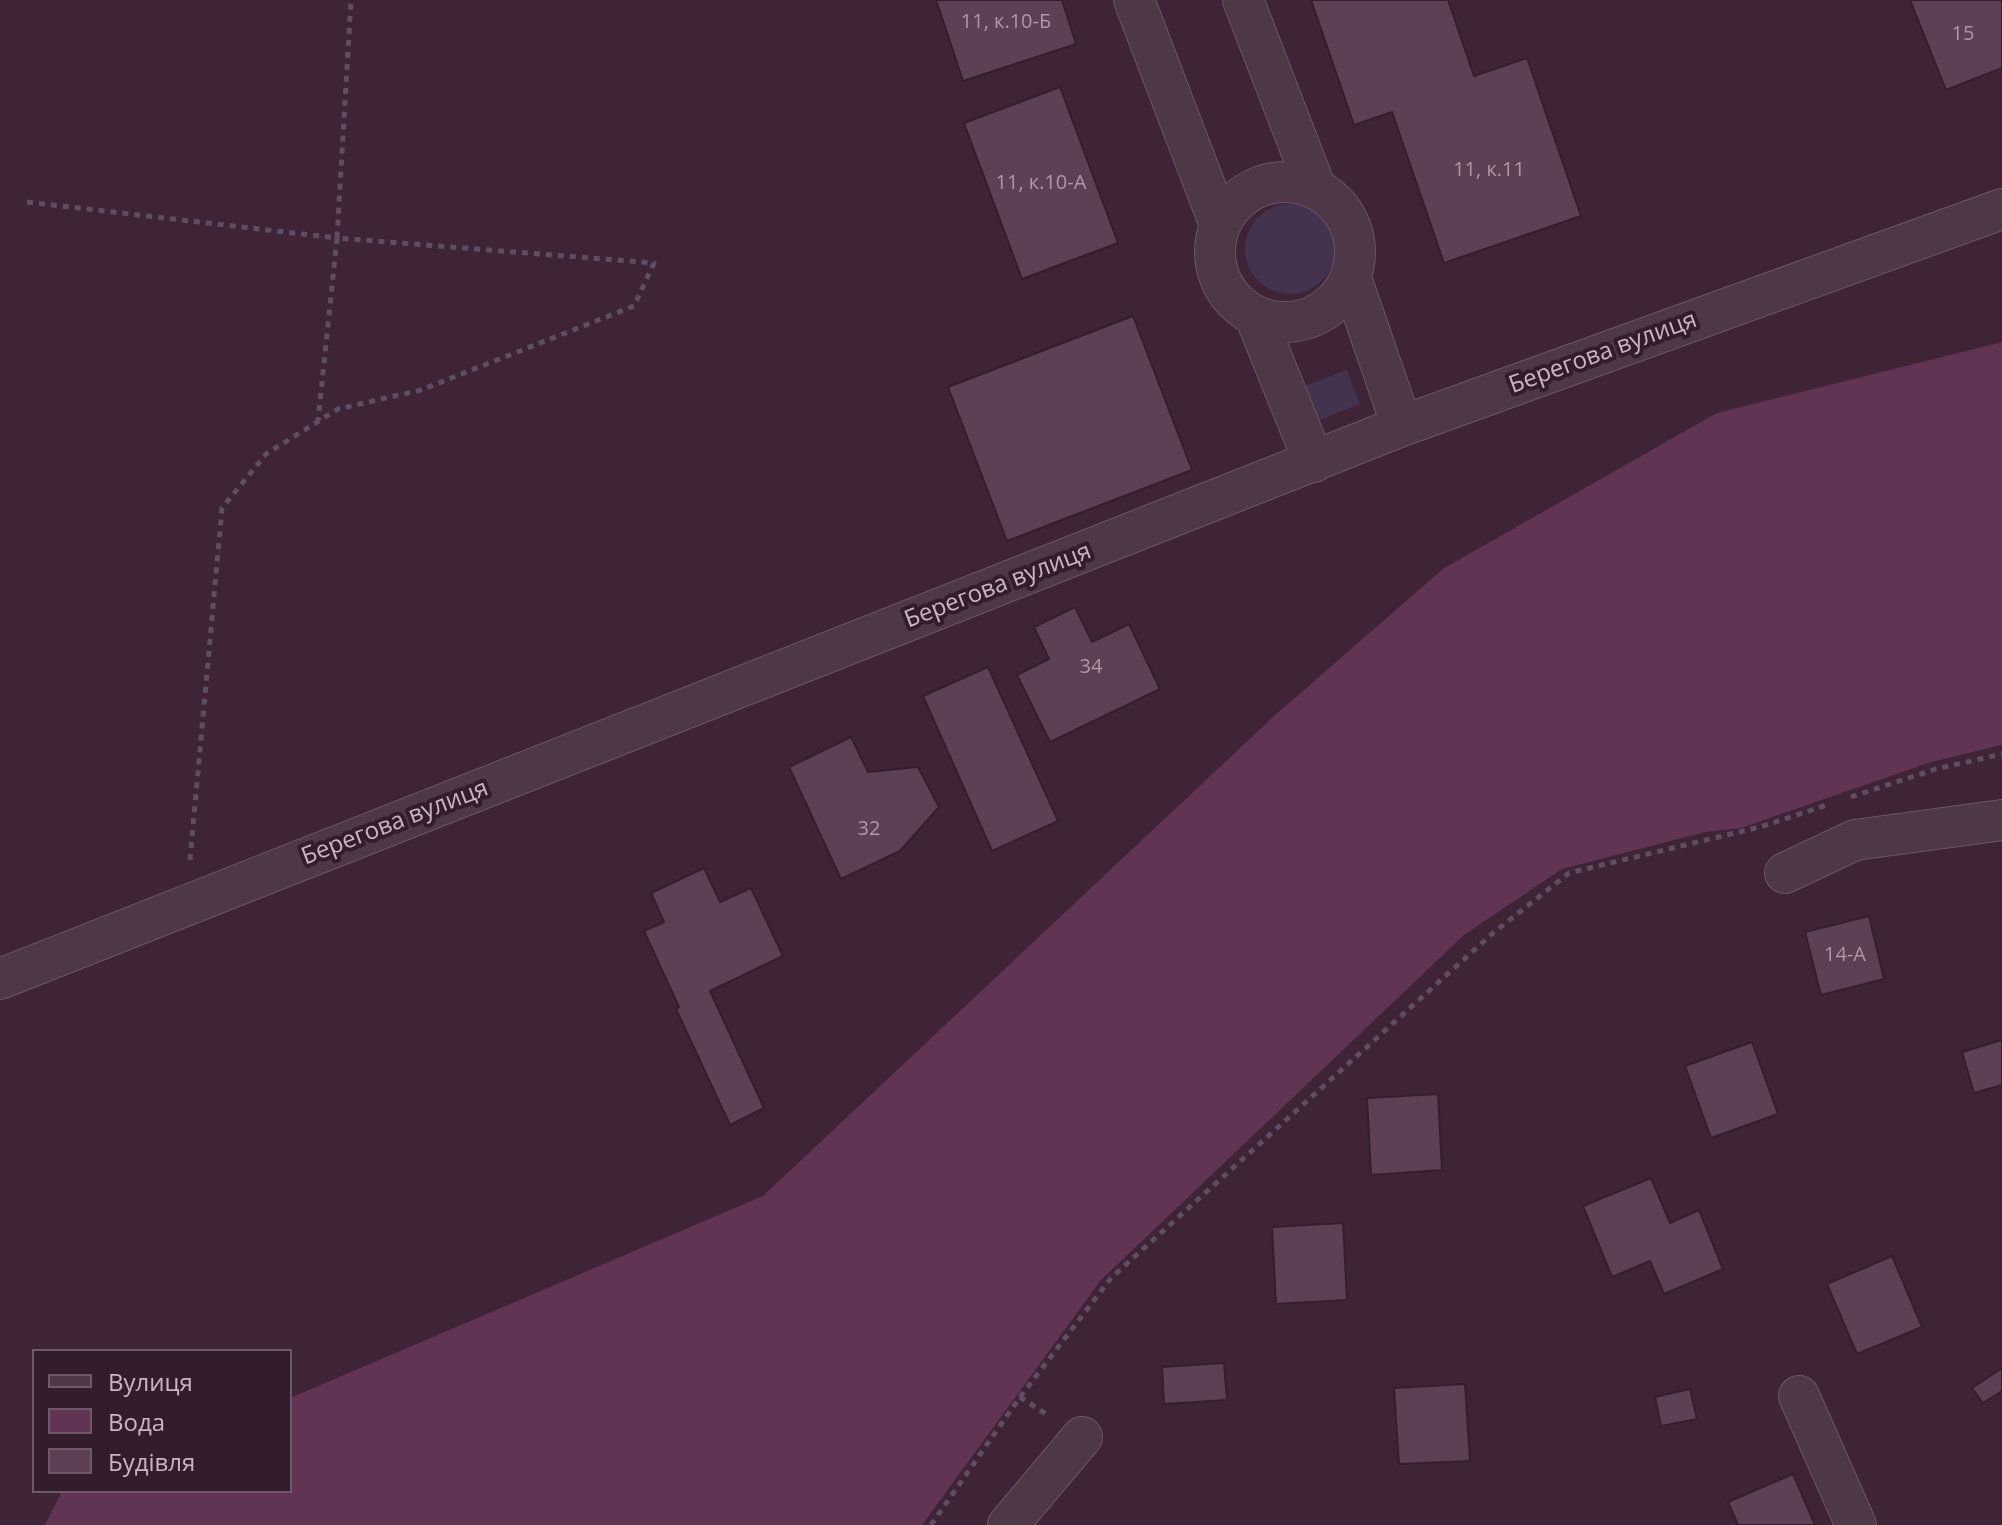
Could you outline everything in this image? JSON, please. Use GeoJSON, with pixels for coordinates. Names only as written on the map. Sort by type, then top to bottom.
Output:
{"type":"FeatureCollection","features":[{"type":"Feature","properties":{"kind":"street"},"geometry":{"type":"LineString","coordinates":[[1134,0],[1220,225]]}},
{"type":"Feature","properties":{"kind":"street"},"geometry":{"type":"LineString","coordinates":[[1243,0],[1316,189]]}},
{"type":"Feature","properties":{"kind":"street"},"geometry":{"type":"LineString","coordinates":[[1294,182],[1316,189],[1333,200],[1346,217],[1354,237],[1356,257],[1351,278],[1339,298],[1322,313],[1300,321],[1278,323],[1255,316],[1238,305],[1224,288],[1216,267],[1215,246],[1220,225],[1232,206],[1250,191],[1271,183],[1294,182]]}},
{"type":"Feature","properties":{"kind":"street","name":"Берегова вулиця"},"geometry":{"type":"LineString","coordinates":[[0,979],[1402,426],[2002,209]]}},
{"type":"Feature","properties":{"kind":"street"},"geometry":{"type":"LineString","coordinates":[[1351,278],[1402,426]]}},
{"type":"Feature","properties":{"kind":"street"},"geometry":{"type":"LineString","coordinates":[[1255,316],[1314,462]]}},
{"type":"Feature","properties":{"kind":"street"},"geometry":{"type":"LineString","coordinates":[[1785,873],[1855,840],[2002,820]]}},
{"type":"Feature","properties":{"kind":"street"},"geometry":{"type":"LineString","coordinates":[[1799,1396],[1856,1525]]}},
{"type":"Feature","properties":{"kind":"street"},"geometry":{"type":"LineString","coordinates":[[1008,1525],[1082,1437]]}},
{"type":"Feature","properties":{"kind":"path"},"geometry":{"type":"LineString","coordinates":[[318,422],[337,238],[351,0]]}},
{"type":"Feature","properties":{"kind":"path"},"geometry":{"type":"LineString","coordinates":[[27,202],[337,238],[654,263],[634,306],[421,390],[338,409],[266,454],[222,508],[186,905]]}},
{"type":"Feature","properties":{"kind":"path"},"geometry":{"type":"LineString","coordinates":[[1848,798],[1936,769],[2002,754]]}},
{"type":"Feature","properties":{"kind":"path"},"geometry":{"type":"LineString","coordinates":[[931,1525],[1020,1397],[1111,1278],[1493,933],[1569,873],[1760,827],[1834,803]]}},
{"type":"Feature","properties":{"kind":"shaded area"},"geometry":{"type":"Polygon","coordinates":[[[1290,204],[1307,208],[1322,217],[1331,232],[1335,249],[1331,266],[1322,281],[1307,290],[1290,294],[1273,290],[1258,281],[1249,266],[1245,249],[1249,232],[1258,217],[1273,208],[1290,204]]]}},
{"type":"Feature","properties":{"kind":"shaded area"},"geometry":{"type":"Polygon","coordinates":[[[1347,370],[1360,404],[1317,421],[1304,386],[1347,370]]]}},
{"type":"Feature","properties":{"kind":"water"},"geometry":{"type":"Polygon","coordinates":[[[2002,342],[2002,745],[1931,762],[1741,828],[1705,832],[1562,869],[1464,935],[1101,1280],[922,1525],[45,1525],[61,1493],[292,1493],[292,1397],[763,1196],[1273,717],[1444,568],[1717,413],[2002,342]]]}},
{"type":"Feature","properties":{"kind":"building"},"geometry":{"type":"Polygon","coordinates":[[[936,0],[1062,0],[1076,44],[963,81],[936,0]]]}},
{"type":"Feature","properties":{"kind":"building"},"geometry":{"type":"Polygon","coordinates":[[[1311,0],[1448,0],[1474,76],[1527,58],[1581,216],[1444,263],[1392,112],[1354,125],[1311,0]]]}},
{"type":"Feature","properties":{"kind":"building"},"geometry":{"type":"Polygon","coordinates":[[[1910,0],[2002,0],[2002,68],[1946,90],[1910,0]]]}},
{"type":"Feature","properties":{"kind":"building"},"geometry":{"type":"Polygon","coordinates":[[[1060,87],[1118,243],[1022,279],[964,123],[1060,87]]]}},
{"type":"Feature","properties":{"kind":"building"},"geometry":{"type":"Polygon","coordinates":[[[1133,316],[1192,470],[1007,541],[948,387],[1133,316]]]}},
{"type":"Feature","properties":{"kind":"building"},"geometry":{"type":"Polygon","coordinates":[[[1075,607],[1092,642],[1129,624],[1160,689],[1050,742],[1017,675],[1049,659],[1034,627],[1075,607]]]}},
{"type":"Feature","properties":{"kind":"building"},"geometry":{"type":"Polygon","coordinates":[[[988,667],[1058,821],[992,851],[923,696],[988,667]]]}},
{"type":"Feature","properties":{"kind":"building"},"geometry":{"type":"Polygon","coordinates":[[[851,737],[868,772],[918,767],[939,807],[900,851],[841,879],[789,767],[851,737]]]}},
{"type":"Feature","properties":{"kind":"building"},"geometry":{"type":"Polygon","coordinates":[[[704,868],[720,902],[751,888],[783,956],[710,991],[764,1108],[730,1125],[644,931],[664,922],[651,893],[704,868]]]}},
{"type":"Feature","properties":{"kind":"building"},"geometry":{"type":"Polygon","coordinates":[[[1869,916],[1884,979],[1821,995],[1805,932],[1869,916]]]}},
{"type":"Feature","properties":{"kind":"building"},"geometry":{"type":"Polygon","coordinates":[[[2002,1040],[2002,1085],[1974,1093],[1962,1052],[2002,1040]]]}},
{"type":"Feature","properties":{"kind":"building"},"geometry":{"type":"Polygon","coordinates":[[[1752,1042],[1778,1114],[1711,1138],[1685,1066],[1752,1042]]]}},
{"type":"Feature","properties":{"kind":"building"},"geometry":{"type":"Polygon","coordinates":[[[1438,1094],[1442,1170],[1371,1175],[1367,1098],[1438,1094]]]}},
{"type":"Feature","properties":{"kind":"building"},"geometry":{"type":"Polygon","coordinates":[[[1651,1178],[1670,1223],[1699,1210],[1723,1269],[1664,1294],[1650,1261],[1612,1277],[1583,1206],[1651,1178]]]}},
{"type":"Feature","properties":{"kind":"building"},"geometry":{"type":"Polygon","coordinates":[[[1343,1223],[1347,1300],[1276,1304],[1272,1227],[1343,1223]]]}},
{"type":"Feature","properties":{"kind":"building"},"geometry":{"type":"Polygon","coordinates":[[[1892,1256],[1922,1327],[1857,1354],[1827,1284],[1892,1256]]]}},
{"type":"Feature","properties":{"kind":"building"},"geometry":{"type":"Polygon","coordinates":[[[1224,1363],[1227,1400],[1164,1404],[1162,1367],[1224,1363]]]}},
{"type":"Feature","properties":{"kind":"building"},"geometry":{"type":"Polygon","coordinates":[[[2002,1368],[2002,1391],[1983,1403],[1972,1388],[2002,1368]]]}},
{"type":"Feature","properties":{"kind":"building"},"geometry":{"type":"Polygon","coordinates":[[[1465,1384],[1470,1461],[1399,1464],[1394,1388],[1465,1384]]]}},
{"type":"Feature","properties":{"kind":"building"},"geometry":{"type":"Polygon","coordinates":[[[1690,1389],[1697,1419],[1661,1426],[1655,1397],[1690,1389]]]}},
{"type":"Feature","properties":{"kind":"building"},"geometry":{"type":"Polygon","coordinates":[[[1793,1474],[1815,1525],[1738,1525],[1728,1502],[1793,1474]]]}}]}
